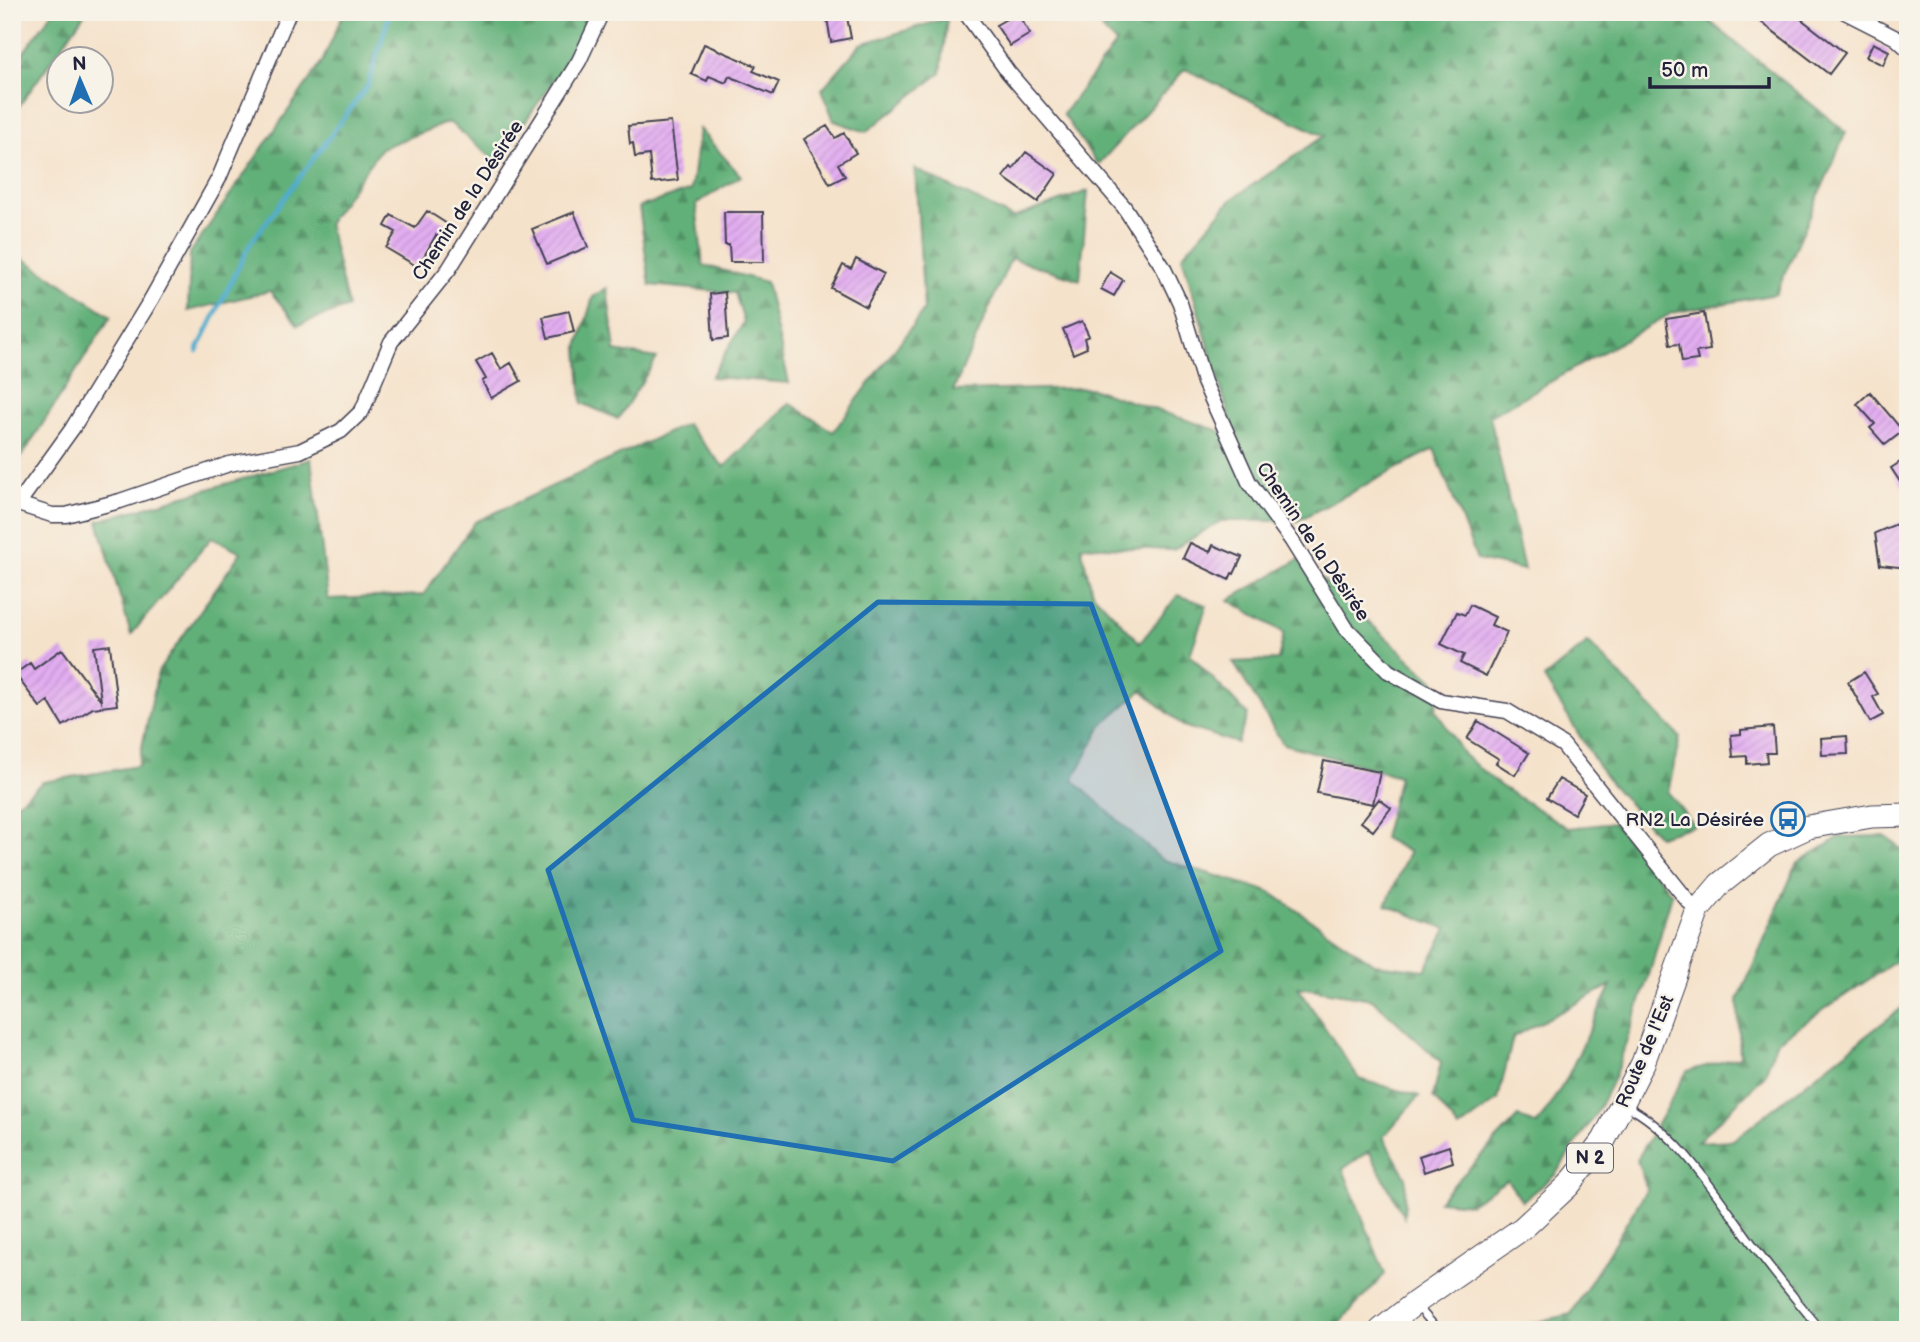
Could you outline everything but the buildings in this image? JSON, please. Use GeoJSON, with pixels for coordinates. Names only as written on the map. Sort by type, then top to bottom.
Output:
{"type":"FeatureCollection","features":[{"type":"Feature","properties":{"kind":"main road","name":"Route de l'Est"},"geometry":{"type":"LineString","coordinates":[[1381,1330],[1523,1228],[1569,1185],[1604,1140],[1643,1063],[1698,911],[1720,884],[1769,845],[1808,827],[1872,816],[1908,814]]}},
{"type":"Feature","properties":{"kind":"street"},"geometry":{"type":"LineString","coordinates":[[15,505],[72,429],[152,298],[219,178],[289,12]]}},
{"type":"Feature","properties":{"kind":"street","name":"Chemin de la Désirée"},"geometry":{"type":"LineString","coordinates":[[15,505],[52,515],[66,515],[120,501],[229,464],[300,452],[341,431],[362,411],[391,342],[457,257],[579,61],[602,12]]}},
{"type":"Feature","properties":{"kind":"street","name":"Chemin de la Désirée"},"geometry":{"type":"LineString","coordinates":[[965,12],[1007,72],[1124,207],[1163,267],[1180,303],[1204,382],[1249,482],[1292,541],[1346,628],[1388,671],[1441,701],[1507,711],[1563,745],[1698,911]]}},
{"type":"Feature","properties":{"kind":"street"},"geometry":{"type":"LineString","coordinates":[[1845,12],[1896,38],[1908,49]]}},
{"type":"Feature","properties":{"kind":"lane"},"geometry":{"type":"LineString","coordinates":[[1623,1103],[1658,1126],[1699,1172],[1755,1248],[1821,1330]]}},
{"type":"Feature","properties":{"kind":"lane"},"geometry":{"type":"LineString","coordinates":[[1415,1303],[1437,1330]]}},
{"type":"Feature","properties":{"kind":"highlighted area"},"geometry":{"type":"Polygon","coordinates":[[[878,602],[1091,604],[1221,951],[893,1161],[633,1120],[548,870],[878,602]]]}},
{"type":"Feature","properties":{"kind":"green space"},"geometry":{"type":"Polygon","coordinates":[[[53,12],[86,12],[62,46],[46,46],[46,68],[12,116],[12,68],[53,12]]]}},
{"type":"Feature","properties":{"kind":"green space"},"geometry":{"type":"Polygon","coordinates":[[[344,12],[588,12],[574,51],[497,162],[449,122],[381,148],[328,223],[348,307],[298,325],[270,291],[188,311],[190,253],[323,60],[344,12]]]}},
{"type":"Feature","properties":{"kind":"green space"},"geometry":{"type":"Polygon","coordinates":[[[1085,12],[1698,12],[1846,132],[1776,294],[1672,313],[1490,416],[1524,570],[1477,560],[1434,449],[1297,521],[1221,521],[1173,550],[1081,546],[1092,592],[1140,643],[1178,595],[1207,605],[1190,655],[1248,715],[1237,743],[1183,726],[1142,690],[1103,724],[1073,780],[1161,859],[1270,892],[1375,964],[1425,970],[1447,929],[1386,905],[1409,852],[1383,838],[1399,776],[1283,744],[1233,662],[1278,660],[1284,633],[1229,600],[1300,559],[1439,686],[1436,710],[1464,755],[1499,785],[1568,828],[1614,823],[1672,894],[1650,972],[1614,1078],[1597,1112],[1555,1175],[1522,1201],[1507,1180],[1470,1204],[1438,1201],[1518,1117],[1537,1125],[1566,1080],[1611,985],[1513,1037],[1498,1100],[1459,1129],[1433,1097],[1441,1062],[1372,999],[1298,987],[1359,1079],[1419,1096],[1383,1137],[1406,1177],[1404,1217],[1369,1151],[1343,1169],[1385,1274],[1333,1330],[12,1330],[12,807],[43,782],[138,766],[158,672],[241,552],[212,537],[131,635],[98,521],[311,459],[328,599],[423,595],[475,522],[686,424],[724,467],[790,403],[833,432],[924,310],[915,169],[1013,218],[1088,191],[1080,280],[1011,258],[953,391],[1090,388],[1235,436],[1182,256],[1232,199],[1324,136],[1185,69],[1098,165],[1063,114],[1116,43],[1085,12]]]}},
{"type":"Feature","properties":{"kind":"green space"},"geometry":{"type":"Polygon","coordinates":[[[947,18],[941,73],[866,132],[834,121],[822,89],[861,44],[947,18]]]}},
{"type":"Feature","properties":{"kind":"green space"},"geometry":{"type":"Polygon","coordinates":[[[699,129],[741,176],[696,204],[703,265],[766,282],[789,383],[711,377],[744,322],[735,293],[650,285],[639,207],[691,190],[699,129]]]}},
{"type":"Feature","properties":{"kind":"green space"},"geometry":{"type":"Polygon","coordinates":[[[12,251],[111,316],[12,472],[12,251]]]}},
{"type":"Feature","properties":{"kind":"green space"},"geometry":{"type":"Polygon","coordinates":[[[607,288],[615,351],[657,358],[618,419],[582,403],[578,347],[593,297],[607,288]]]}},
{"type":"Feature","properties":{"kind":"green space"},"geometry":{"type":"Polygon","coordinates":[[[1588,642],[1680,737],[1668,792],[1694,826],[1658,836],[1605,777],[1544,678],[1588,642]]]}},
{"type":"Feature","properties":{"kind":"green space"},"geometry":{"type":"Polygon","coordinates":[[[1885,836],[1908,854],[1908,953],[1776,1042],[1765,1075],[1697,1142],[1733,1140],[1908,1003],[1908,1330],[1504,1330],[1571,1314],[1647,1189],[1637,1160],[1687,1071],[1740,1057],[1738,1000],[1797,863],[1840,837],[1885,836]]]}},
{"type":"Feature","properties":{"kind":"waterway"},"geometry":{"type":"LineString","coordinates":[[197,351],[250,244],[368,85],[390,12]]}},
{"type":"Feature","properties":{"kind":"place","name":"RN2 La Désirée"},"geometry":{"type":"Point","coordinates":[1788,819]}}]}
